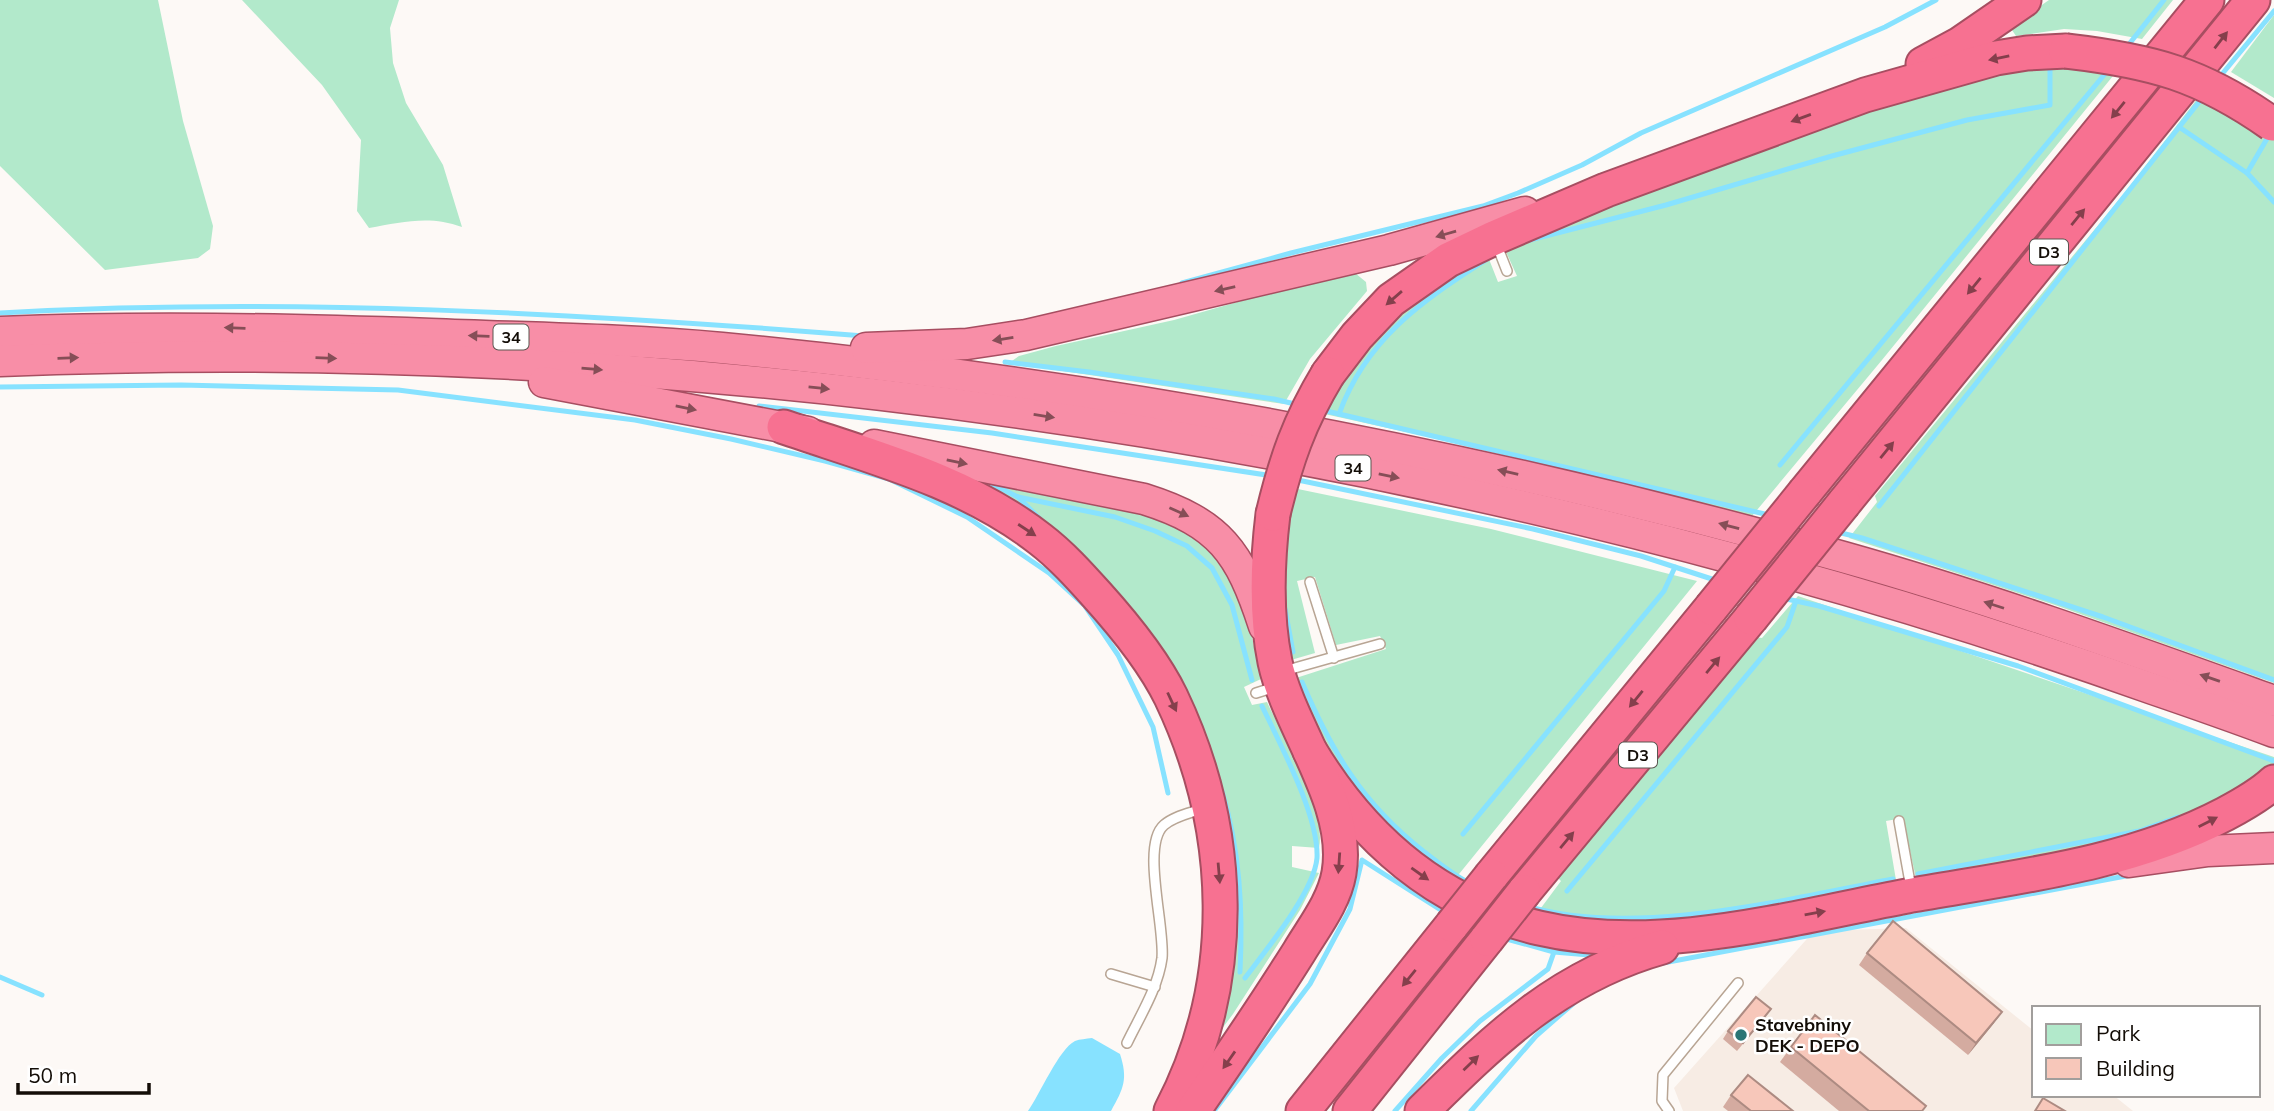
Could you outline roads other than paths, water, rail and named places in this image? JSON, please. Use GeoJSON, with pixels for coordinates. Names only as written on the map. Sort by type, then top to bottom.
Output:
{"type":"FeatureCollection","features":[{"type":"Feature","properties":{"kind":"highway"},"geometry":{"type":"LineString","coordinates":[[1865,95],[1960,44],[2024,0]]}},
{"type":"Feature","properties":{"kind":"highway","name":"D3"},"geometry":{"type":"LineString","coordinates":[[1303,1111],[1451,925],[2207,0]]}},
{"type":"Feature","properties":{"kind":"highway","name":"D3"},"geometry":{"type":"LineString","coordinates":[[1350,1111],[1524,892],[1751,618],[2253,0]]}},
{"type":"Feature","properties":{"kind":"highway"},"geometry":{"type":"LineString","coordinates":[[1273,678],[1267,593],[1273,514],[1293,441],[1328,374],[1357,336],[1391,300],[1448,260],[1606,190],[1865,95],[1996,58],[2066,51],[2119,57],[2174,71],[2228,94],[2273,125]]}},
{"type":"Feature","properties":{"kind":"highway"},"geometry":{"type":"LineString","coordinates":[[718,348],[899,348],[967,344],[1026,335],[1389,250],[1606,190]]}},
{"type":"Feature","properties":{"kind":"highway","name":"34"},"geometry":{"type":"LineString","coordinates":[[0,332],[200,327],[568,339],[718,348],[1027,384],[1169,406],[1369,442],[1655,506],[1849,558],[2056,624],[2274,701]]}},
{"type":"Feature","properties":{"kind":"highway","name":"34"},"geometry":{"type":"LineString","coordinates":[[0,360],[200,355],[568,367],[906,397],[1149,433],[1357,469],[1554,512],[1833,585],[2047,651],[2274,732]]}},
{"type":"Feature","properties":{"kind":"highway"},"geometry":{"type":"LineString","coordinates":[[401,360],[570,386],[1144,499],[1182,512],[1219,538],[1243,570],[1257,603],[1273,678],[1310,751],[1330,801],[1338,834],[1340,861],[1336,886],[1326,908],[1262,1012],[1193,1111]]}},
{"type":"Feature","properties":{"kind":"highway"},"geometry":{"type":"LineString","coordinates":[[784,427],[922,474],[952,487],[989,505],[1041,539],[1079,575],[1114,614],[1145,655],[1170,696],[1188,740],[1209,806],[1217,848],[1221,896],[1216,973],[1205,1033],[1184,1087],[1171,1111]]}},
{"type":"Feature","properties":{"kind":"highway"},"geometry":{"type":"LineString","coordinates":[[1310,751],[1343,801],[1383,844],[1429,880],[1481,908],[1537,927],[1595,937],[1676,936],[1748,926],[2025,877],[2208,852],[2274,848]]}},
{"type":"Feature","properties":{"kind":"highway"},"geometry":{"type":"LineString","coordinates":[[2025,877],[2144,847],[2199,827],[2272,784]]}},
{"type":"Feature","properties":{"kind":"highway"},"geometry":{"type":"LineString","coordinates":[[1422,1111],[1498,1038],[1554,995],[1592,973],[1631,956],[1748,926]]}},
{"type":"Feature","properties":{"kind":"lane"},"geometry":{"type":"LineString","coordinates":[[1494,238],[1507,271]]}},
{"type":"Feature","properties":{"kind":"lane"},"geometry":{"type":"LineString","coordinates":[[1310,582],[1334,658]]}},
{"type":"Feature","properties":{"kind":"lane"},"geometry":{"type":"LineString","coordinates":[[1273,678],[1380,644]]}},
{"type":"Feature","properties":{"kind":"lane"},"geometry":{"type":"LineString","coordinates":[[1127,1043],[1155,987],[1163,945],[1153,855],[1155,838],[1159,830],[1173,819],[1209,806]]}},
{"type":"Feature","properties":{"kind":"lane"},"geometry":{"type":"LineString","coordinates":[[1899,821],[1913,895]]}},
{"type":"Feature","properties":{"kind":"lane"},"geometry":{"type":"LineString","coordinates":[[1111,974],[1155,987]]}},
{"type":"Feature","properties":{"kind":"lane"},"geometry":{"type":"LineString","coordinates":[[1669,1111],[1661,1101],[1662,1075],[1738,983]]}},
{"type":"Feature","properties":{"kind":"water"},"geometry":{"type":"Polygon","coordinates":[[[1092,1038],[1120,1054],[1124,1070],[1123,1083],[1111,1111],[1028,1111],[1056,1062],[1069,1046],[1077,1040],[1092,1038]]]}},
{"type":"Feature","properties":{"kind":"waterway"},"geometry":{"type":"LineString","coordinates":[[1182,283],[1483,206],[1518,193],[1582,165],[1641,133],[1885,27],[1936,0]]}},
{"type":"Feature","properties":{"kind":"waterway"},"geometry":{"type":"LineString","coordinates":[[2126,48],[2164,0]]}},
{"type":"Feature","properties":{"kind":"waterway"},"geometry":{"type":"LineString","coordinates":[[2218,79],[2274,11]]}},
{"type":"Feature","properties":{"kind":"waterway"},"geometry":{"type":"LineString","coordinates":[[1530,240],[1666,205],[1967,120],[2050,105],[2050,64]]}},
{"type":"Feature","properties":{"kind":"waterway"},"geometry":{"type":"LineString","coordinates":[[1780,465],[2109,69]]}},
{"type":"Feature","properties":{"kind":"waterway"},"geometry":{"type":"LineString","coordinates":[[1879,506],[2203,97]]}},
{"type":"Feature","properties":{"kind":"waterway"},"geometry":{"type":"LineString","coordinates":[[2179,127],[2247,173],[2268,137]]}},
{"type":"Feature","properties":{"kind":"waterway"},"geometry":{"type":"LineString","coordinates":[[2247,173],[2274,202]]}},
{"type":"Feature","properties":{"kind":"waterway"},"geometry":{"type":"LineString","coordinates":[[1339,414],[1364,364],[1399,324],[1418,307],[1486,260]]}},
{"type":"Feature","properties":{"kind":"waterway"},"geometry":{"type":"LineString","coordinates":[[0,313],[108,308],[324,307],[540,314],[864,336]]}},
{"type":"Feature","properties":{"kind":"waterway"},"geometry":{"type":"LineString","coordinates":[[1005,362],[1274,399],[1299,405]]}},
{"type":"Feature","properties":{"kind":"waterway"},"geometry":{"type":"LineString","coordinates":[[0,387],[181,385],[398,390],[635,420],[731,439],[889,479],[967,517],[1049,573],[1085,606],[1118,655],[1153,727],[1168,793]]}},
{"type":"Feature","properties":{"kind":"waterway"},"geometry":{"type":"LineString","coordinates":[[759,406],[992,433],[1273,476]]}},
{"type":"Feature","properties":{"kind":"waterway"},"geometry":{"type":"LineString","coordinates":[[1322,410],[1769,515]]}},
{"type":"Feature","properties":{"kind":"waterway"},"geometry":{"type":"LineString","coordinates":[[1293,479],[1533,529],[1641,556],[1718,581]]}},
{"type":"Feature","properties":{"kind":"waterway"},"geometry":{"type":"LineString","coordinates":[[988,482],[1018,497],[1115,517],[1187,546],[1212,568],[1232,605],[1252,680]]}},
{"type":"Feature","properties":{"kind":"waterway"},"geometry":{"type":"LineString","coordinates":[[1018,497],[1043,522]]}},
{"type":"Feature","properties":{"kind":"waterway"},"geometry":{"type":"LineString","coordinates":[[1837,532],[2103,617],[2274,680]]}},
{"type":"Feature","properties":{"kind":"waterway"},"geometry":{"type":"LineString","coordinates":[[1463,834],[1664,591],[1675,567]]}},
{"type":"Feature","properties":{"kind":"waterway"},"geometry":{"type":"LineString","coordinates":[[1782,598],[1819,606],[2018,666],[2274,761]]}},
{"type":"Feature","properties":{"kind":"waterway"},"geometry":{"type":"LineString","coordinates":[[1567,891],[1787,627],[1796,601]]}},
{"type":"Feature","properties":{"kind":"waterway"},"geometry":{"type":"LineString","coordinates":[[1285,609],[1293,652]]}},
{"type":"Feature","properties":{"kind":"waterway"},"geometry":{"type":"LineString","coordinates":[[1302,682],[1337,754],[1366,795],[1423,851],[1471,884]]}},
{"type":"Feature","properties":{"kind":"waterway"},"geometry":{"type":"LineString","coordinates":[[1245,978],[1298,904],[1314,872],[1317,858],[1316,841],[1305,801],[1262,706]]}},
{"type":"Feature","properties":{"kind":"waterway"},"geometry":{"type":"LineString","coordinates":[[1222,791],[1233,836],[1239,881],[1240,972]]}},
{"type":"Feature","properties":{"kind":"waterway"},"geometry":{"type":"LineString","coordinates":[[1918,874],[2139,831],[2178,817]]}},
{"type":"Feature","properties":{"kind":"waterway"},"geometry":{"type":"LineString","coordinates":[[1214,1111],[1310,984],[1350,909],[1362,860],[1447,914]]}},
{"type":"Feature","properties":{"kind":"waterway"},"geometry":{"type":"LineString","coordinates":[[1663,963],[2131,875]]}},
{"type":"Feature","properties":{"kind":"waterway"},"geometry":{"type":"LineString","coordinates":[[1526,906],[1568,915],[1660,917],[1757,905],[1893,879]]}},
{"type":"Feature","properties":{"kind":"waterway"},"geometry":{"type":"LineString","coordinates":[[1503,938],[1554,952],[1589,955]]}},
{"type":"Feature","properties":{"kind":"waterway"},"geometry":{"type":"LineString","coordinates":[[1395,1111],[1442,1058],[1480,1021],[1548,969],[1554,952]]}},
{"type":"Feature","properties":{"kind":"waterway"},"geometry":{"type":"LineString","coordinates":[[0,977],[42,995]]}},
{"type":"Feature","properties":{"kind":"waterway"},"geometry":{"type":"LineString","coordinates":[[1471,1111],[1536,1036],[1575,1002]]}},
{"type":"Feature","properties":{"kind":"place","name":"Stavebniny DEK - DEPO"},"geometry":{"type":"Point","coordinates":[1741,1035]}}]}
